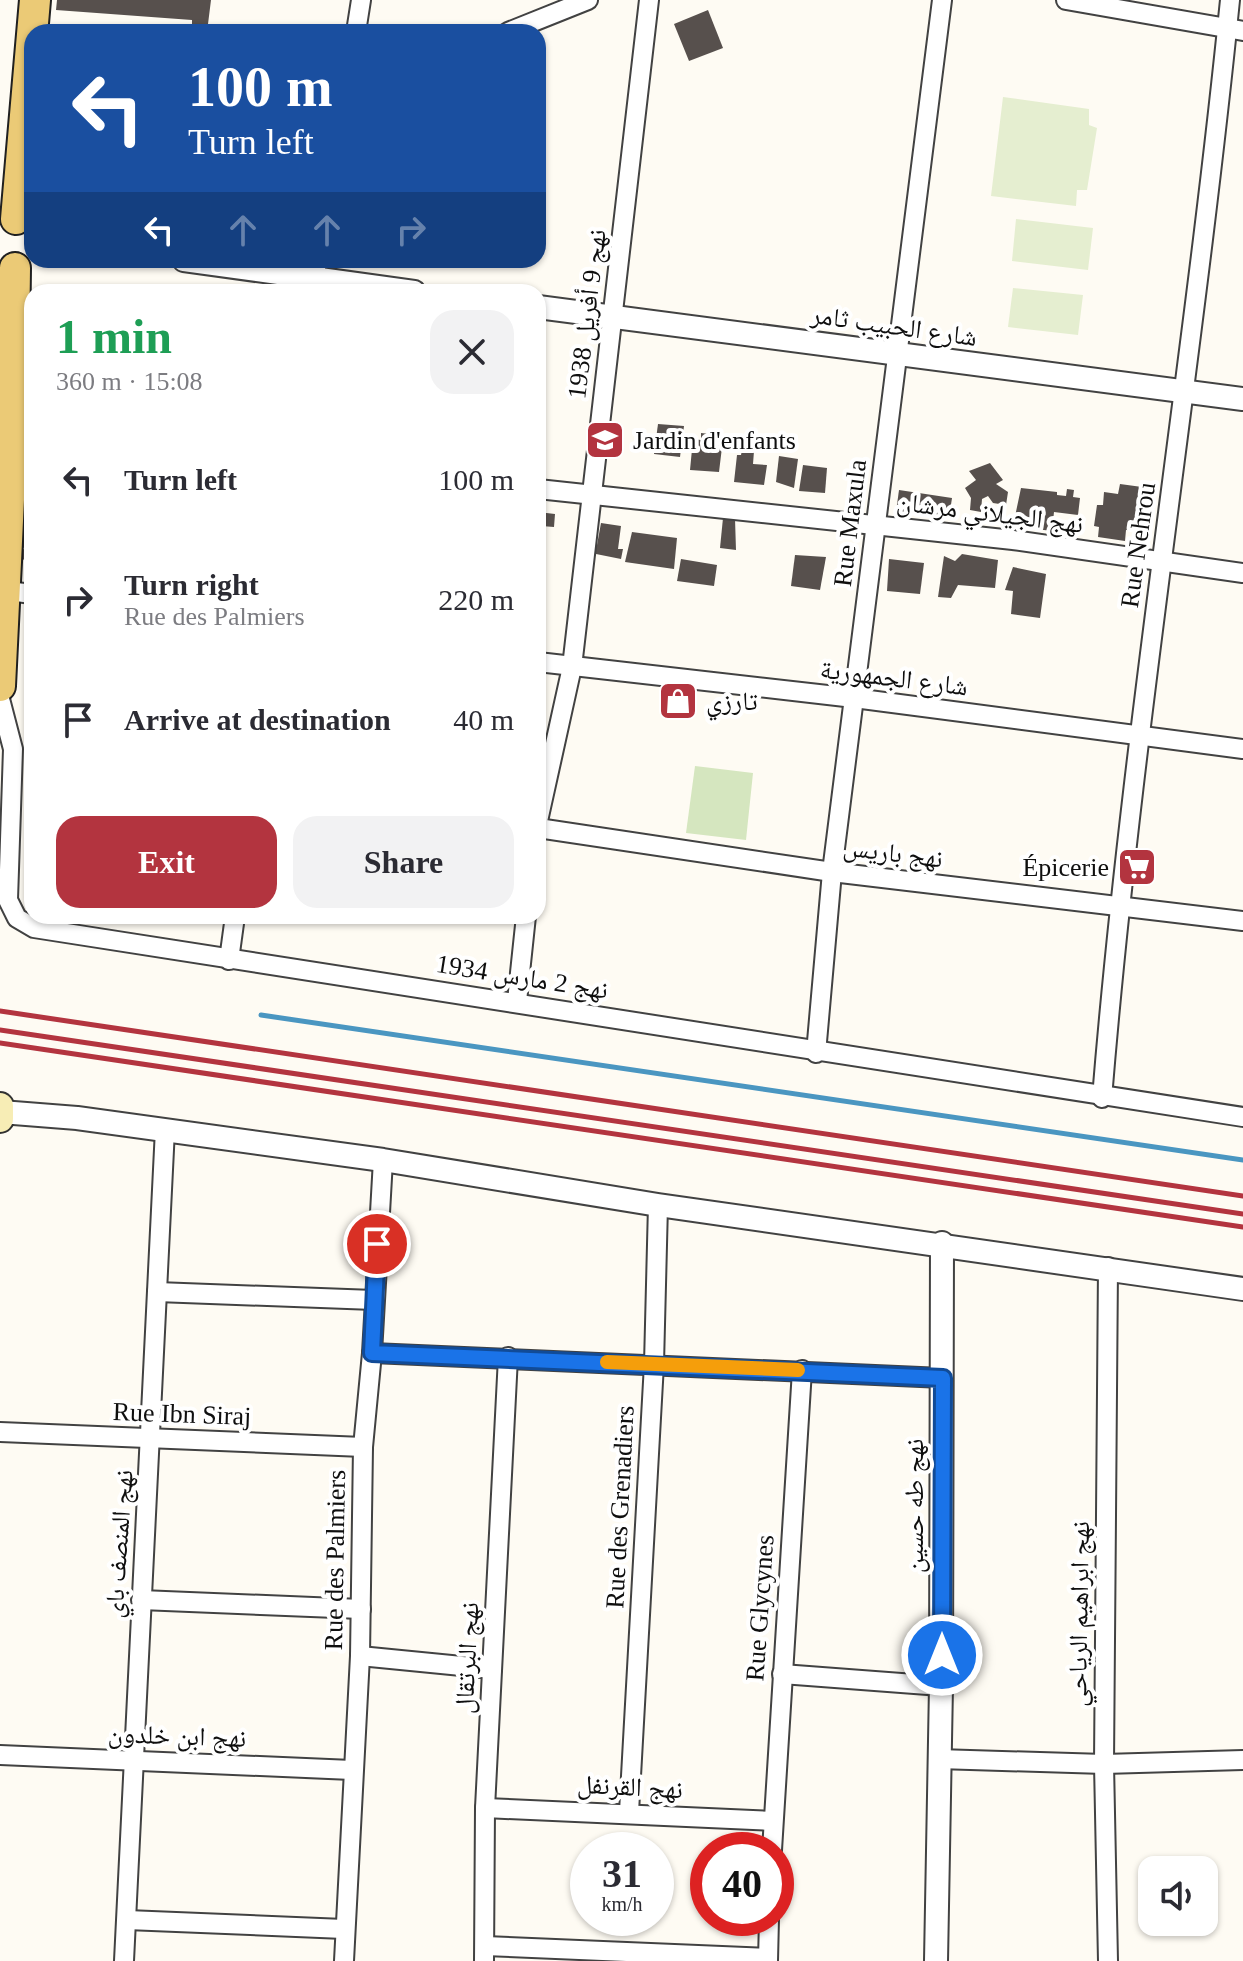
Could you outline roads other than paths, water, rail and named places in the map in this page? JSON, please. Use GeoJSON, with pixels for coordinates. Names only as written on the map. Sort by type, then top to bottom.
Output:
{"type":"FeatureCollection","features":[{"type":"Feature","properties":{"kind":"main road"},"geometry":{"type":"LineString","coordinates":[[33,24],[35,0]]}},
{"type":"Feature","properties":{"kind":"main road"},"geometry":{"type":"LineString","coordinates":[[16,224],[24,130]]}},
{"type":"Feature","properties":{"kind":"main road"},"geometry":{"type":"LineString","coordinates":[[0,686],[0,650],[12,592],[16,263]]}},
{"type":"Feature","properties":{"kind":"street"},"geometry":{"type":"LineString","coordinates":[[357,24],[361,0]]}},
{"type":"Feature","properties":{"kind":"street"},"geometry":{"type":"LineString","coordinates":[[528,24],[588,0]]}},
{"type":"Feature","properties":{"kind":"street","name":"نهج 9 أفريل 1938"},"geometry":{"type":"LineString","coordinates":[[546,785],[572,667],[649,0]]}},
{"type":"Feature","properties":{"kind":"street","name":"Rue Maxula"},"geometry":{"type":"LineString","coordinates":[[816,1053],[832,872],[942,0]]}},
{"type":"Feature","properties":{"kind":"street"},"geometry":{"type":"LineString","coordinates":[[1066,0],[1235,30]]}},
{"type":"Feature","properties":{"kind":"street","name":"Rue Nehrou"},"geometry":{"type":"LineString","coordinates":[[1102,1098],[1118,907],[1138,738],[1235,30],[1230,0]]}},
{"type":"Feature","properties":{"kind":"street"},"geometry":{"type":"LineString","coordinates":[[246,268],[361,284]]}},
{"type":"Feature","properties":{"kind":"street","name":"شارع الحبيب ثامر"},"geometry":{"type":"LineString","coordinates":[[546,308],[1243,399]]}},
{"type":"Feature","properties":{"kind":"street","name":"نهج الجيلاني مرشان"},"geometry":{"type":"LineString","coordinates":[[546,490],[876,524],[1243,573]]}},
{"type":"Feature","properties":{"kind":"street","name":"شارع الجمهورية"},"geometry":{"type":"LineString","coordinates":[[546,663],[854,698],[1138,738],[1243,749]]}},
{"type":"Feature","properties":{"kind":"street","name":"نهج 2 مارس 1934"},"geometry":{"type":"LineString","coordinates":[[0,699],[23,768],[8,900],[17,918],[24,922]]}},
{"type":"Feature","properties":{"kind":"street","name":"نهج باريس"},"geometry":{"type":"LineString","coordinates":[[546,829],[832,872],[1243,921]]}},
{"type":"Feature","properties":{"kind":"street","name":"نهج 2 مارس 1934"},"geometry":{"type":"LineString","coordinates":[[27,924],[34,928],[229,960],[517,1001],[816,1053],[1243,1117]]}},
{"type":"Feature","properties":{"kind":"street"},"geometry":{"type":"LineString","coordinates":[[229,960],[234,924]]}},
{"type":"Feature","properties":{"kind":"street"},"geometry":{"type":"LineString","coordinates":[[517,1001],[525,924]]}},
{"type":"Feature","properties":{"kind":"street"},"geometry":{"type":"LineString","coordinates":[[0,1112],[165,1129],[383,1160],[658,1205],[942,1243],[1243,1289]]}},
{"type":"Feature","properties":{"kind":"street","name":"نهج المنصف باي"},"geometry":{"type":"LineString","coordinates":[[124,1961],[131,1760],[152,1439],[165,1129]]}},
{"type":"Feature","properties":{"kind":"street","name":"Rue des Palmiers"},"geometry":{"type":"LineString","coordinates":[[344,1961],[360,1656],[363,1447],[372,1353],[383,1160]]}},
{"type":"Feature","properties":{"kind":"street","name":"Rue des Grenadiers"},"geometry":{"type":"LineString","coordinates":[[629,1812],[654,1364],[658,1205]]}},
{"type":"Feature","properties":{"kind":"street","name":"نهج طه حسين"},"geometry":{"type":"LineString","coordinates":[[936,1961],[941,1686],[942,1243]]}},
{"type":"Feature","properties":{"kind":"street","name":"نهج ابراهيم الرياحي"},"geometry":{"type":"LineString","coordinates":[[1108,1267],[1104,1764],[1108,1961]]}},
{"type":"Feature","properties":{"kind":"street"},"geometry":{"type":"LineString","coordinates":[[157,1292],[374,1300]]}},
{"type":"Feature","properties":{"kind":"street"},"geometry":{"type":"LineString","coordinates":[[372,1353],[943,1378]]}},
{"type":"Feature","properties":{"kind":"street","name":"نهج البرتقال"},"geometry":{"type":"LineString","coordinates":[[484,1954],[485,1808],[508,1357]]}},
{"type":"Feature","properties":{"kind":"street","name":"Rue Glycynes"},"geometry":{"type":"LineString","coordinates":[[773,1832],[802,1370]]}},
{"type":"Feature","properties":{"kind":"street","name":"Rue Ibn Siraj"},"geometry":{"type":"LineString","coordinates":[[0,1432],[363,1447]]}},
{"type":"Feature","properties":{"kind":"street"},"geometry":{"type":"LineString","coordinates":[[141,1600],[361,1609]]}},
{"type":"Feature","properties":{"kind":"street"},"geometry":{"type":"LineString","coordinates":[[360,1656],[492,1669]]}},
{"type":"Feature","properties":{"kind":"street"},"geometry":{"type":"LineString","coordinates":[[782,1674],[941,1686]]}},
{"type":"Feature","properties":{"kind":"street","name":"نهج ابن خلدون"},"geometry":{"type":"LineString","coordinates":[[0,1755],[352,1770]]}},
{"type":"Feature","properties":{"kind":"street"},"geometry":{"type":"LineString","coordinates":[[938,1759],[1104,1764],[1243,1760]]}},
{"type":"Feature","properties":{"kind":"street","name":"نهج القرنفل"},"geometry":{"type":"LineString","coordinates":[[485,1808],[629,1812],[773,1821]]}},
{"type":"Feature","properties":{"kind":"street"},"geometry":{"type":"LineString","coordinates":[[127,1920],[344,1929]]}},
{"type":"Feature","properties":{"kind":"street"},"geometry":{"type":"LineString","coordinates":[[484,1954],[768,1960],[769,1936]]}},
{"type":"Feature","properties":{"kind":"waterway"},"geometry":{"type":"LineString","coordinates":[[261,1015],[1243,1160]]}},
{"type":"Feature","properties":{"kind":"railway"},"geometry":{"type":"LineString","coordinates":[[0,1011],[1243,1196]]}},
{"type":"Feature","properties":{"kind":"railway"},"geometry":{"type":"LineString","coordinates":[[0,1030],[1243,1214]]}},
{"type":"Feature","properties":{"kind":"railway"},"geometry":{"type":"LineString","coordinates":[[0,1043],[1243,1227]]}},
{"type":"Feature","properties":{"kind":"place","name":"Jardin d'enfants"},"geometry":{"type":"Point","coordinates":[605,440]}},
{"type":"Feature","properties":{"kind":"place","name":"تارزي"},"geometry":{"type":"Point","coordinates":[678,701]}},
{"type":"Feature","properties":{"kind":"place","name":"Épicerie"},"geometry":{"type":"Point","coordinates":[1137,867]}}]}
